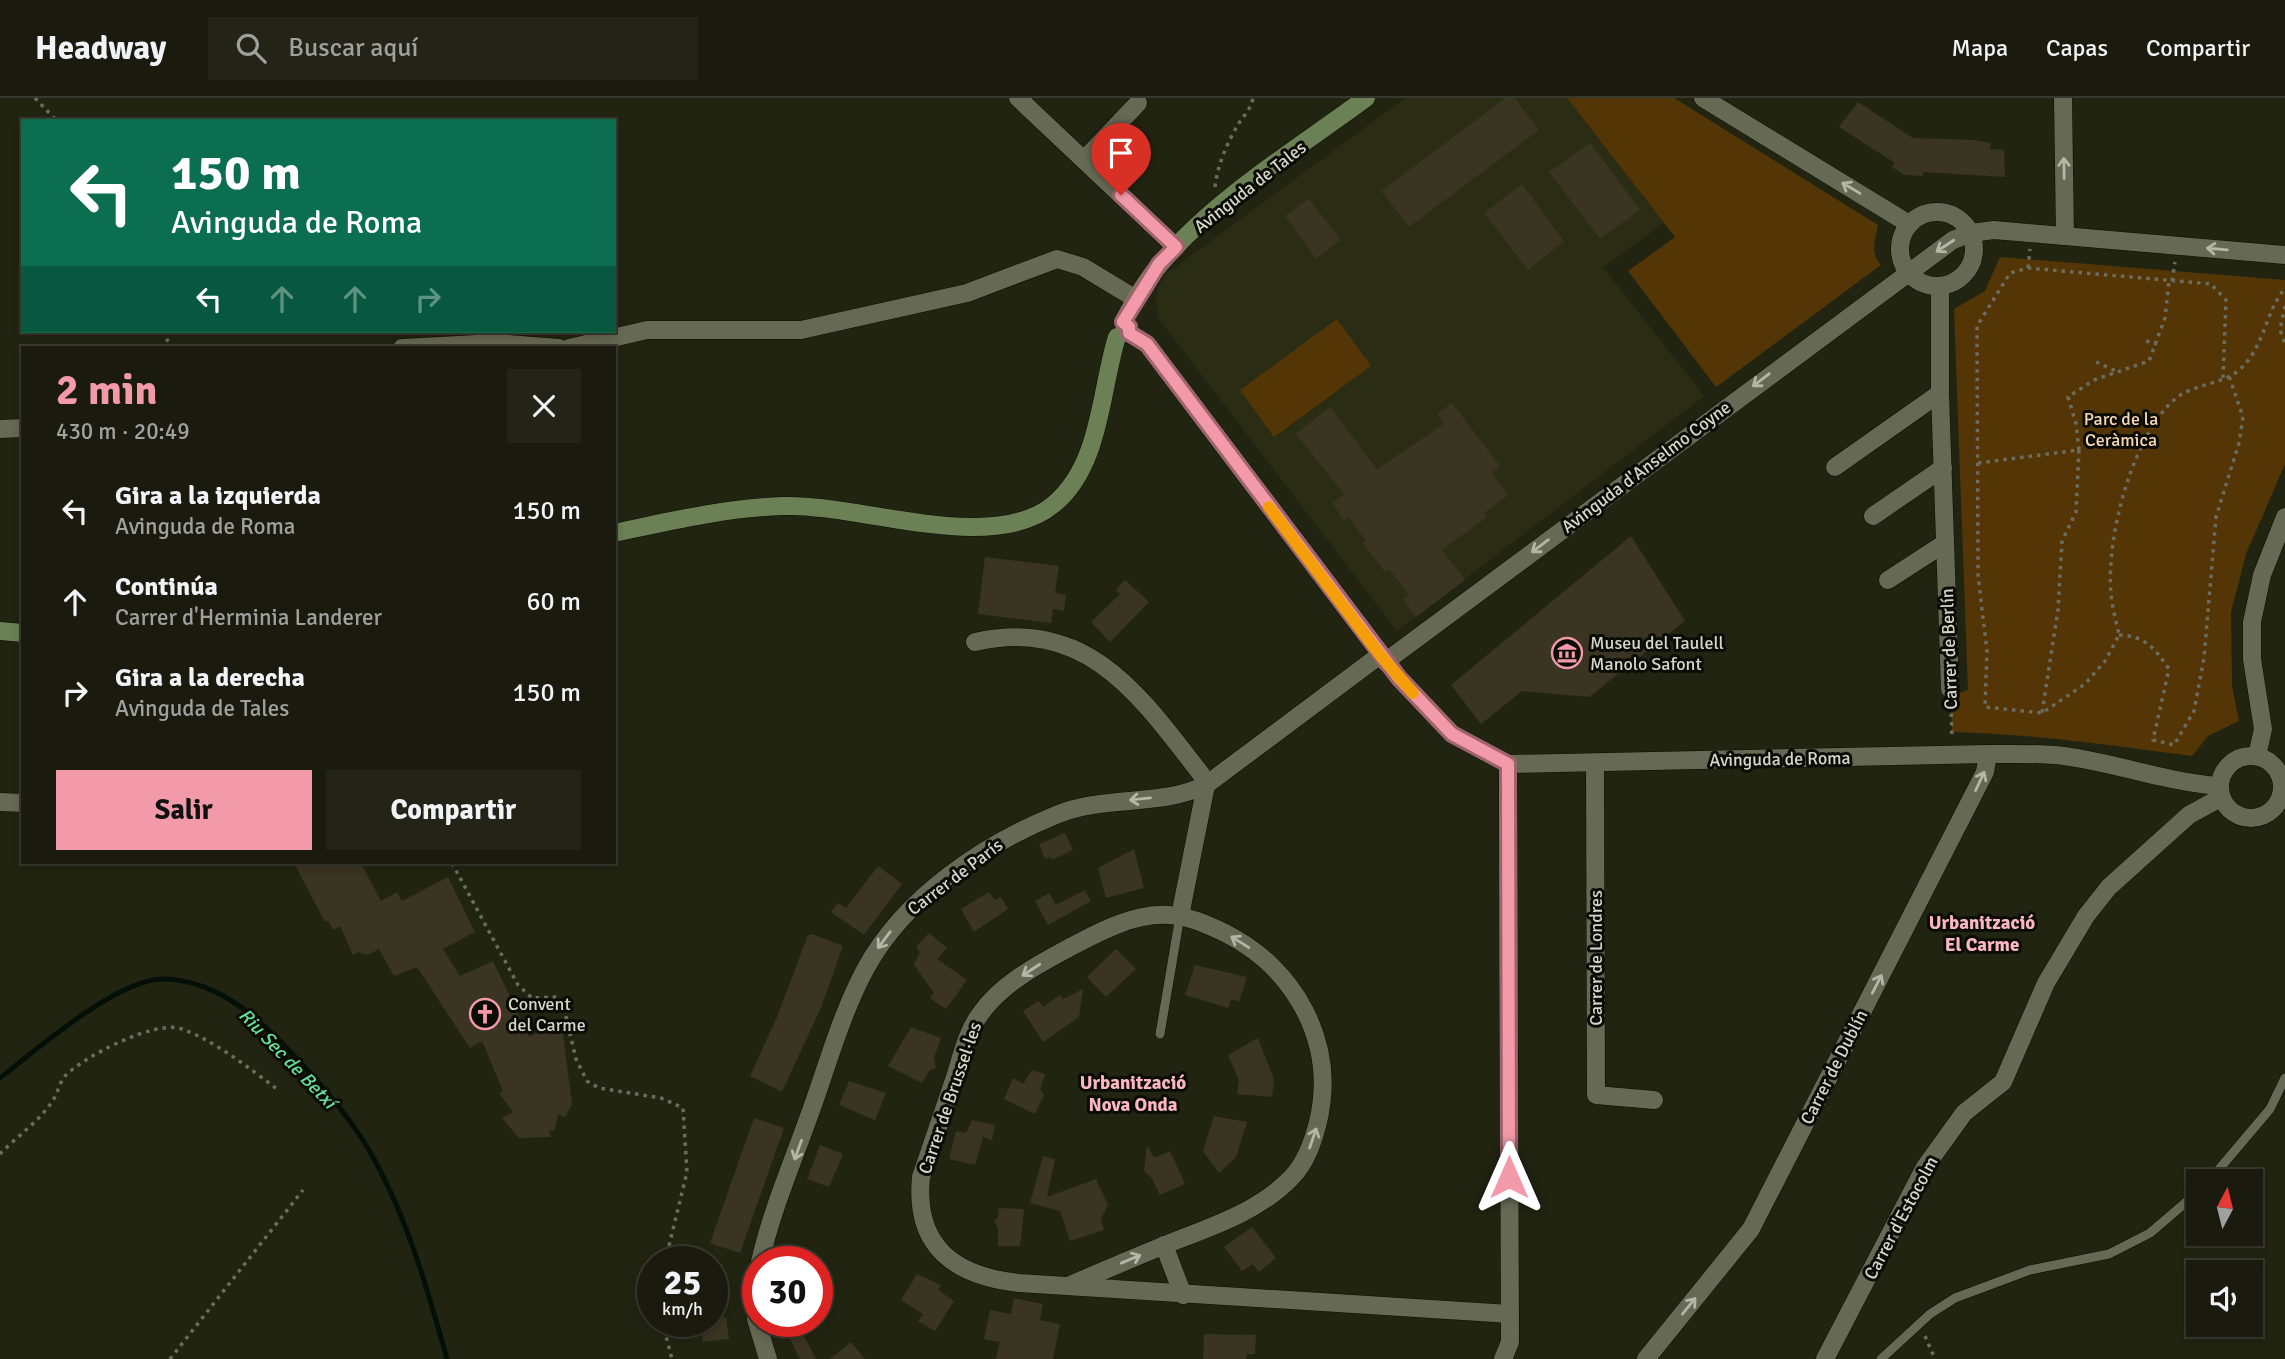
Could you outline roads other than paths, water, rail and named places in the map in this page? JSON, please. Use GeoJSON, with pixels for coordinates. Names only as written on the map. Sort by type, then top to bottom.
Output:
{"type":"FeatureCollection","features":[{"type":"Feature","properties":{"kind":"main road","name":"Avinguda de Tales"},"geometry":{"type":"LineString","coordinates":[[616,533],[735,509],[786,506],[835,508],[942,526],[1015,523],[1036,515],[1054,504],[1071,484],[1085,457],[1123,331],[1136,299],[1159,264],[1240,191],[1366,98]]}},
{"type":"Feature","properties":{"kind":"main road"},"geometry":{"type":"LineString","coordinates":[[0,631],[21,633]]}},
{"type":"Feature","properties":{"kind":"street"},"geometry":{"type":"LineString","coordinates":[[1018,98],[1176,247]]}},
{"type":"Feature","properties":{"kind":"street"},"geometry":{"type":"LineString","coordinates":[[1703,98],[1909,224]]}},
{"type":"Feature","properties":{"kind":"street"},"geometry":{"type":"LineString","coordinates":[[1729,114],[1740,98]]}},
{"type":"Feature","properties":{"kind":"street"},"geometry":{"type":"LineString","coordinates":[[2063,98],[2065,236]]}},
{"type":"Feature","properties":{"kind":"street"},"geometry":{"type":"LineString","coordinates":[[1084,160],[1138,103]]}},
{"type":"Feature","properties":{"kind":"street"},"geometry":{"type":"LineString","coordinates":[[1942,212],[1959,219],[1971,233],[1974,257],[1962,278],[1940,287],[1922,284],[1907,272],[1900,256],[1900,239],[1909,224],[1924,214],[1942,212]]}},
{"type":"Feature","properties":{"kind":"street","name":"Avinguda d'Anselmo Coyne"},"geometry":{"type":"LineString","coordinates":[[1206,785],[1953,240],[1971,233],[1994,230],[2285,254]]}},
{"type":"Feature","properties":{"kind":"street"},"geometry":{"type":"LineString","coordinates":[[578,346],[647,330],[801,330],[967,293],[1057,259],[1083,267],[1136,299]]}},
{"type":"Feature","properties":{"kind":"street","name":"Carrer de Berlín"},"geometry":{"type":"LineString","coordinates":[[1940,287],[1940,393],[1950,689]]}},
{"type":"Feature","properties":{"kind":"street","name":"Avinguda de Roma"},"geometry":{"type":"LineString","coordinates":[[1123,331],[1147,344],[1382,658],[1452,734],[1508,764],[1988,754],[2062,756],[2139,770],[2219,792]]}},
{"type":"Feature","properties":{"kind":"street"},"geometry":{"type":"LineString","coordinates":[[440,346],[496,343],[534,346]]}},
{"type":"Feature","properties":{"kind":"street"},"geometry":{"type":"LineString","coordinates":[[1835,467],[1940,393]]}},
{"type":"Feature","properties":{"kind":"street"},"geometry":{"type":"LineString","coordinates":[[0,429],[21,428]]}},
{"type":"Feature","properties":{"kind":"street"},"geometry":{"type":"LineString","coordinates":[[1873,516],[1942,468]]}},
{"type":"Feature","properties":{"kind":"street"},"geometry":{"type":"LineString","coordinates":[[2258,756],[2263,729],[2252,659],[2252,622],[2262,575],[2285,517]]}},
{"type":"Feature","properties":{"kind":"street"},"geometry":{"type":"LineString","coordinates":[[1888,580],[1945,543]]}},
{"type":"Feature","properties":{"kind":"street"},"geometry":{"type":"LineString","coordinates":[[975,642],[1004,638],[1040,640],[1071,648],[1098,661],[1139,694],[1206,785],[1180,916]]}},
{"type":"Feature","properties":{"kind":"street","name":"Carrer de Dublín"},"geometry":{"type":"LineString","coordinates":[[1646,1359],[1751,1229],[1985,772],[1988,754]]}},
{"type":"Feature","properties":{"kind":"street"},"geometry":{"type":"LineString","coordinates":[[2258,756],[2274,765],[2284,781],[2281,815],[2257,819],[2234,816],[2219,792],[2225,769],[2239,757],[2258,756]]}},
{"type":"Feature","properties":{"kind":"street","name":"Carrer de Londres"},"geometry":{"type":"LineString","coordinates":[[1595,763],[1596,1094],[1654,1100]]}},
{"type":"Feature","properties":{"kind":"street"},"geometry":{"type":"LineString","coordinates":[[1503,1359],[1510,1342],[1508,764]]}},
{"type":"Feature","properties":{"kind":"street","name":"Carrer de París"},"geometry":{"type":"LineString","coordinates":[[766,1246],[851,1001],[875,954],[900,921],[972,859],[1046,819],[1086,806],[1183,794],[1206,785]]}},
{"type":"Feature","properties":{"kind":"street","name":"Carrer d'Estocolm"},"geometry":{"type":"LineString","coordinates":[[1825,1359],[1936,1151],[1970,1107],[2003,1082],[2046,983],[2086,916],[2109,887],[2189,815],[2219,792]]}},
{"type":"Feature","properties":{"kind":"street"},"geometry":{"type":"LineString","coordinates":[[0,802],[21,803]]}},
{"type":"Feature","properties":{"kind":"street","name":"Carrer de Brussel·les"},"geometry":{"type":"LineString","coordinates":[[1068,1286],[1240,1215],[1287,1181],[1310,1147],[1322,1096],[1318,1043],[1304,1007],[1274,967],[1246,945],[1180,916],[1140,918],[1105,929],[1044,962],[1006,987],[991,1001],[973,1027],[921,1177],[921,1209],[928,1233],[946,1257],[958,1266],[1003,1282],[1510,1314]]}},
{"type":"Feature","properties":{"kind":"street"},"geometry":{"type":"LineString","coordinates":[[1164,1245],[1183,1294]]}},
{"type":"Feature","properties":{"kind":"street"},"geometry":{"type":"LineString","coordinates":[[761,1337],[768,1359]]}},
{"type":"Feature","properties":{"kind":"lane"},"geometry":{"type":"LineString","coordinates":[[1160,1034],[1180,916]]}},
{"type":"Feature","properties":{"kind":"lane"},"geometry":{"type":"LineString","coordinates":[[2219,1169],[2270,1110],[2285,1079]]}},
{"type":"Feature","properties":{"kind":"lane"},"geometry":{"type":"LineString","coordinates":[[1881,1359],[1930,1314],[1955,1298],[2003,1277],[2109,1254],[2150,1233],[2186,1202]]}},
{"type":"Feature","properties":{"kind":"waterway","name":"Riu Sec de Betxí"},"geometry":{"type":"LineString","coordinates":[[0,1078],[77,1018],[100,1003],[143,982],[162,979],[181,981],[207,988],[232,1001],[267,1029],[305,1067],[366,1145],[403,1222],[423,1277],[447,1359]]}},
{"type":"Feature","properties":{"kind":"place","name":"Museu del Taulell Manolo Safont"},"geometry":{"type":"Point","coordinates":[1567,653]}},
{"type":"Feature","properties":{"kind":"place","name":"Convent del Carme"},"geometry":{"type":"Point","coordinates":[485,1014]}},
{"type":"Feature","properties":{"kind":"district","name":"Urbanització El Carme"},"geometry":{"type":"Point","coordinates":[1982,933]}},
{"type":"Feature","properties":{"kind":"district","name":"Urbanització Nova Onda"},"geometry":{"type":"Point","coordinates":[1133,1093]}},
{"type":"Feature","properties":{"kind":"park label","name":"Parc de la Ceràmica"},"geometry":{"type":"Point","coordinates":[2121,429]}}]}
